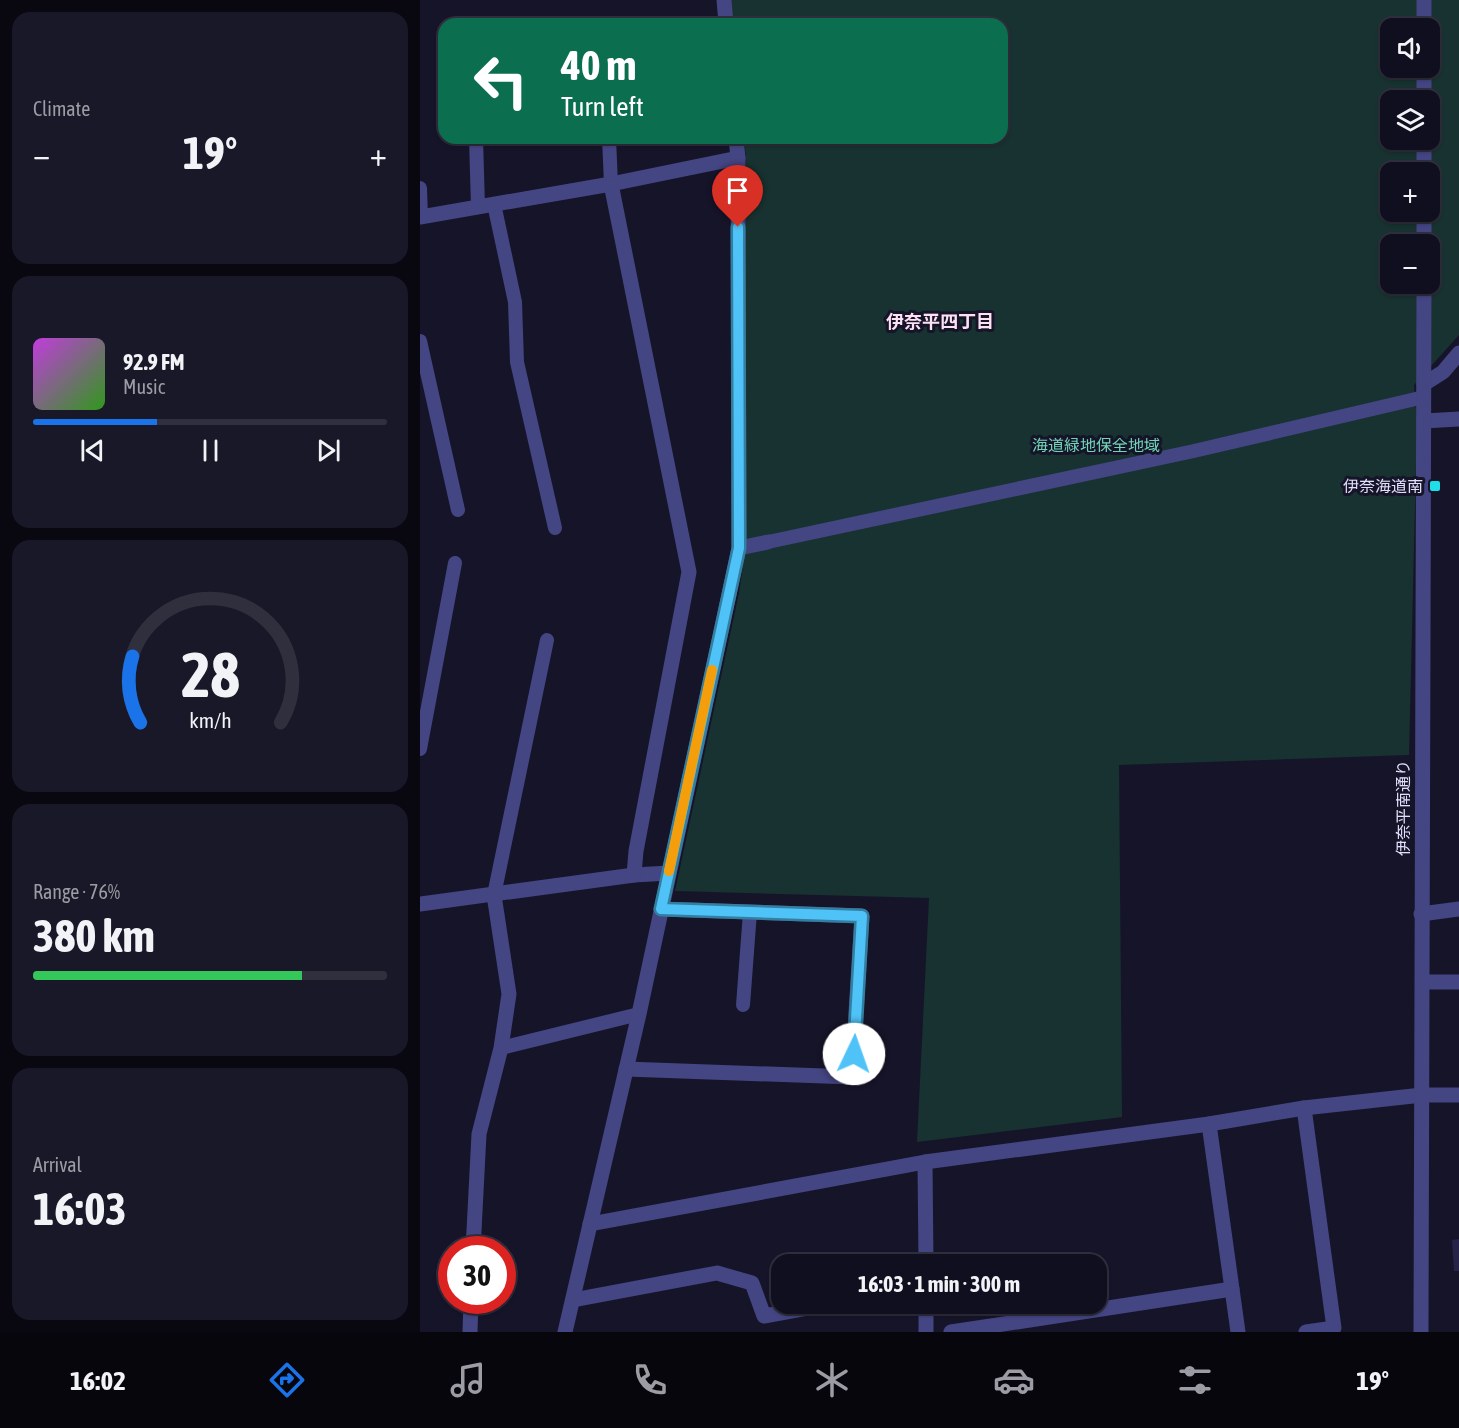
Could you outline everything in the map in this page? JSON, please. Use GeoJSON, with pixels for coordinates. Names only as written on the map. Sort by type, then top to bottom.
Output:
{"type":"FeatureCollection","features":[{"type":"Feature","properties":{"kind":"street"},"geometry":{"type":"LineString","coordinates":[[724,0],[726,18]]}},
{"type":"Feature","properties":{"kind":"street"},"geometry":{"type":"LineString","coordinates":[[1424,0],[1424,18]]}},
{"type":"Feature","properties":{"kind":"street"},"geometry":{"type":"LineString","coordinates":[[565,1332],[639,1014],[739,548],[737,144]]}},
{"type":"Feature","properties":{"kind":"street"},"geometry":{"type":"LineString","coordinates":[[421,217],[610,184],[738,158]]}},
{"type":"Feature","properties":{"kind":"street"},"geometry":{"type":"LineString","coordinates":[[610,184],[689,572],[636,851],[634,875]]}},
{"type":"Feature","properties":{"kind":"street","name":"伊奈平南通り"},"geometry":{"type":"LineString","coordinates":[[1421,1332],[1424,294]]}},
{"type":"Feature","properties":{"kind":"street"},"geometry":{"type":"LineString","coordinates":[[1424,391],[1459,353]]}},
{"type":"Feature","properties":{"kind":"street"},"geometry":{"type":"LineString","coordinates":[[1424,421],[1459,419]]}},
{"type":"Feature","properties":{"kind":"street"},"geometry":{"type":"LineString","coordinates":[[739,548],[768,542]]}},
{"type":"Feature","properties":{"kind":"street"},"geometry":{"type":"LineString","coordinates":[[420,904],[634,875],[669,873]]}},
{"type":"Feature","properties":{"kind":"street"},"geometry":{"type":"LineString","coordinates":[[473,1236],[479,1134],[501,1048],[509,994],[494,895]]}},
{"type":"Feature","properties":{"kind":"street"},"geometry":{"type":"LineString","coordinates":[[626,1069],[852,1077],[862,916],[661,909]]}},
{"type":"Feature","properties":{"kind":"street"},"geometry":{"type":"LineString","coordinates":[[1421,914],[1459,909]]}},
{"type":"Feature","properties":{"kind":"street"},"geometry":{"type":"LineString","coordinates":[[1423,982],[1459,982]]}},
{"type":"Feature","properties":{"kind":"street"},"geometry":{"type":"LineString","coordinates":[[590,1224],[925,1162],[1209,1124],[1304,1108],[1422,1095],[1459,1095]]}},
{"type":"Feature","properties":{"kind":"street"},"geometry":{"type":"LineString","coordinates":[[1304,1108],[1334,1328],[1306,1332]]}},
{"type":"Feature","properties":{"kind":"street"},"geometry":{"type":"LineString","coordinates":[[1209,1124],[1238,1332]]}},
{"type":"Feature","properties":{"kind":"street"},"geometry":{"type":"LineString","coordinates":[[925,1162],[926,1254]]}},
{"type":"Feature","properties":{"kind":"street"},"geometry":{"type":"LineString","coordinates":[[573,1300],[717,1273],[752,1283],[764,1316],[775,1314]]}},
{"type":"Feature","properties":{"kind":"street"},"geometry":{"type":"LineString","coordinates":[[951,1332],[1232,1289]]}},
{"type":"Feature","properties":{"kind":"street"},"geometry":{"type":"LineString","coordinates":[[470,1332],[471,1314]]}},
{"type":"Feature","properties":{"kind":"street"},"geometry":{"type":"LineString","coordinates":[[926,1314],[926,1332]]}},
{"type":"Feature","properties":{"kind":"lane"},"geometry":{"type":"LineString","coordinates":[[476,144],[478,207]]}},
{"type":"Feature","properties":{"kind":"lane"},"geometry":{"type":"LineString","coordinates":[[609,144],[610,184]]}},
{"type":"Feature","properties":{"kind":"lane"},"geometry":{"type":"LineString","coordinates":[[420,189],[421,217]]}},
{"type":"Feature","properties":{"kind":"lane"},"geometry":{"type":"LineString","coordinates":[[494,204],[515,302],[517,362],[555,528]]}},
{"type":"Feature","properties":{"kind":"lane"},"geometry":{"type":"LineString","coordinates":[[420,341],[458,510]]}},
{"type":"Feature","properties":{"kind":"lane"},"geometry":{"type":"LineString","coordinates":[[768,542],[1194,451],[1424,391]]}},
{"type":"Feature","properties":{"kind":"lane"},"geometry":{"type":"LineString","coordinates":[[420,749],[456,563]]}},
{"type":"Feature","properties":{"kind":"lane"},"geometry":{"type":"LineString","coordinates":[[494,895],[547,640]]}},
{"type":"Feature","properties":{"kind":"lane"},"geometry":{"type":"LineString","coordinates":[[743,1005],[750,912]]}},
{"type":"Feature","properties":{"kind":"lane"},"geometry":{"type":"LineString","coordinates":[[501,1048],[639,1014]]}},
{"type":"Feature","properties":{"kind":"green space","name":"海道緑地保全地域"},"geometry":{"type":"Polygon","coordinates":[[[730,0],[1459,0],[1459,335],[1414,385],[1417,423],[1409,755],[1119,765],[1122,1117],[917,1142],[929,898],[675,891],[739,593],[746,544],[745,144],[1008,144],[1008,18],[732,18],[730,0]]]}},
{"type":"Feature","properties":{"kind":"building"},"geometry":{"type":"Polygon","coordinates":[[[1459,1239],[1459,1271],[1454,1271],[1452,1240],[1459,1239]]]}},
{"type":"Feature","properties":{"kind":"slow traffic"},"geometry":{"type":"LineString","coordinates":[[669,871],[712,670]]}},
{"type":"Feature","properties":{"kind":"place","name":"伊奈海道南"},"geometry":{"type":"Point","coordinates":[1435,486]}},
{"type":"Feature","properties":{"kind":"district","name":"伊奈平四丁目"},"geometry":{"type":"Point","coordinates":[940,321]}},
{"type":"Feature","properties":{"kind":"route"},"geometry":{"type":"LineString","coordinates":[[738,227],[739,548],[661,909],[862,916],[854,1054]]}}]}
